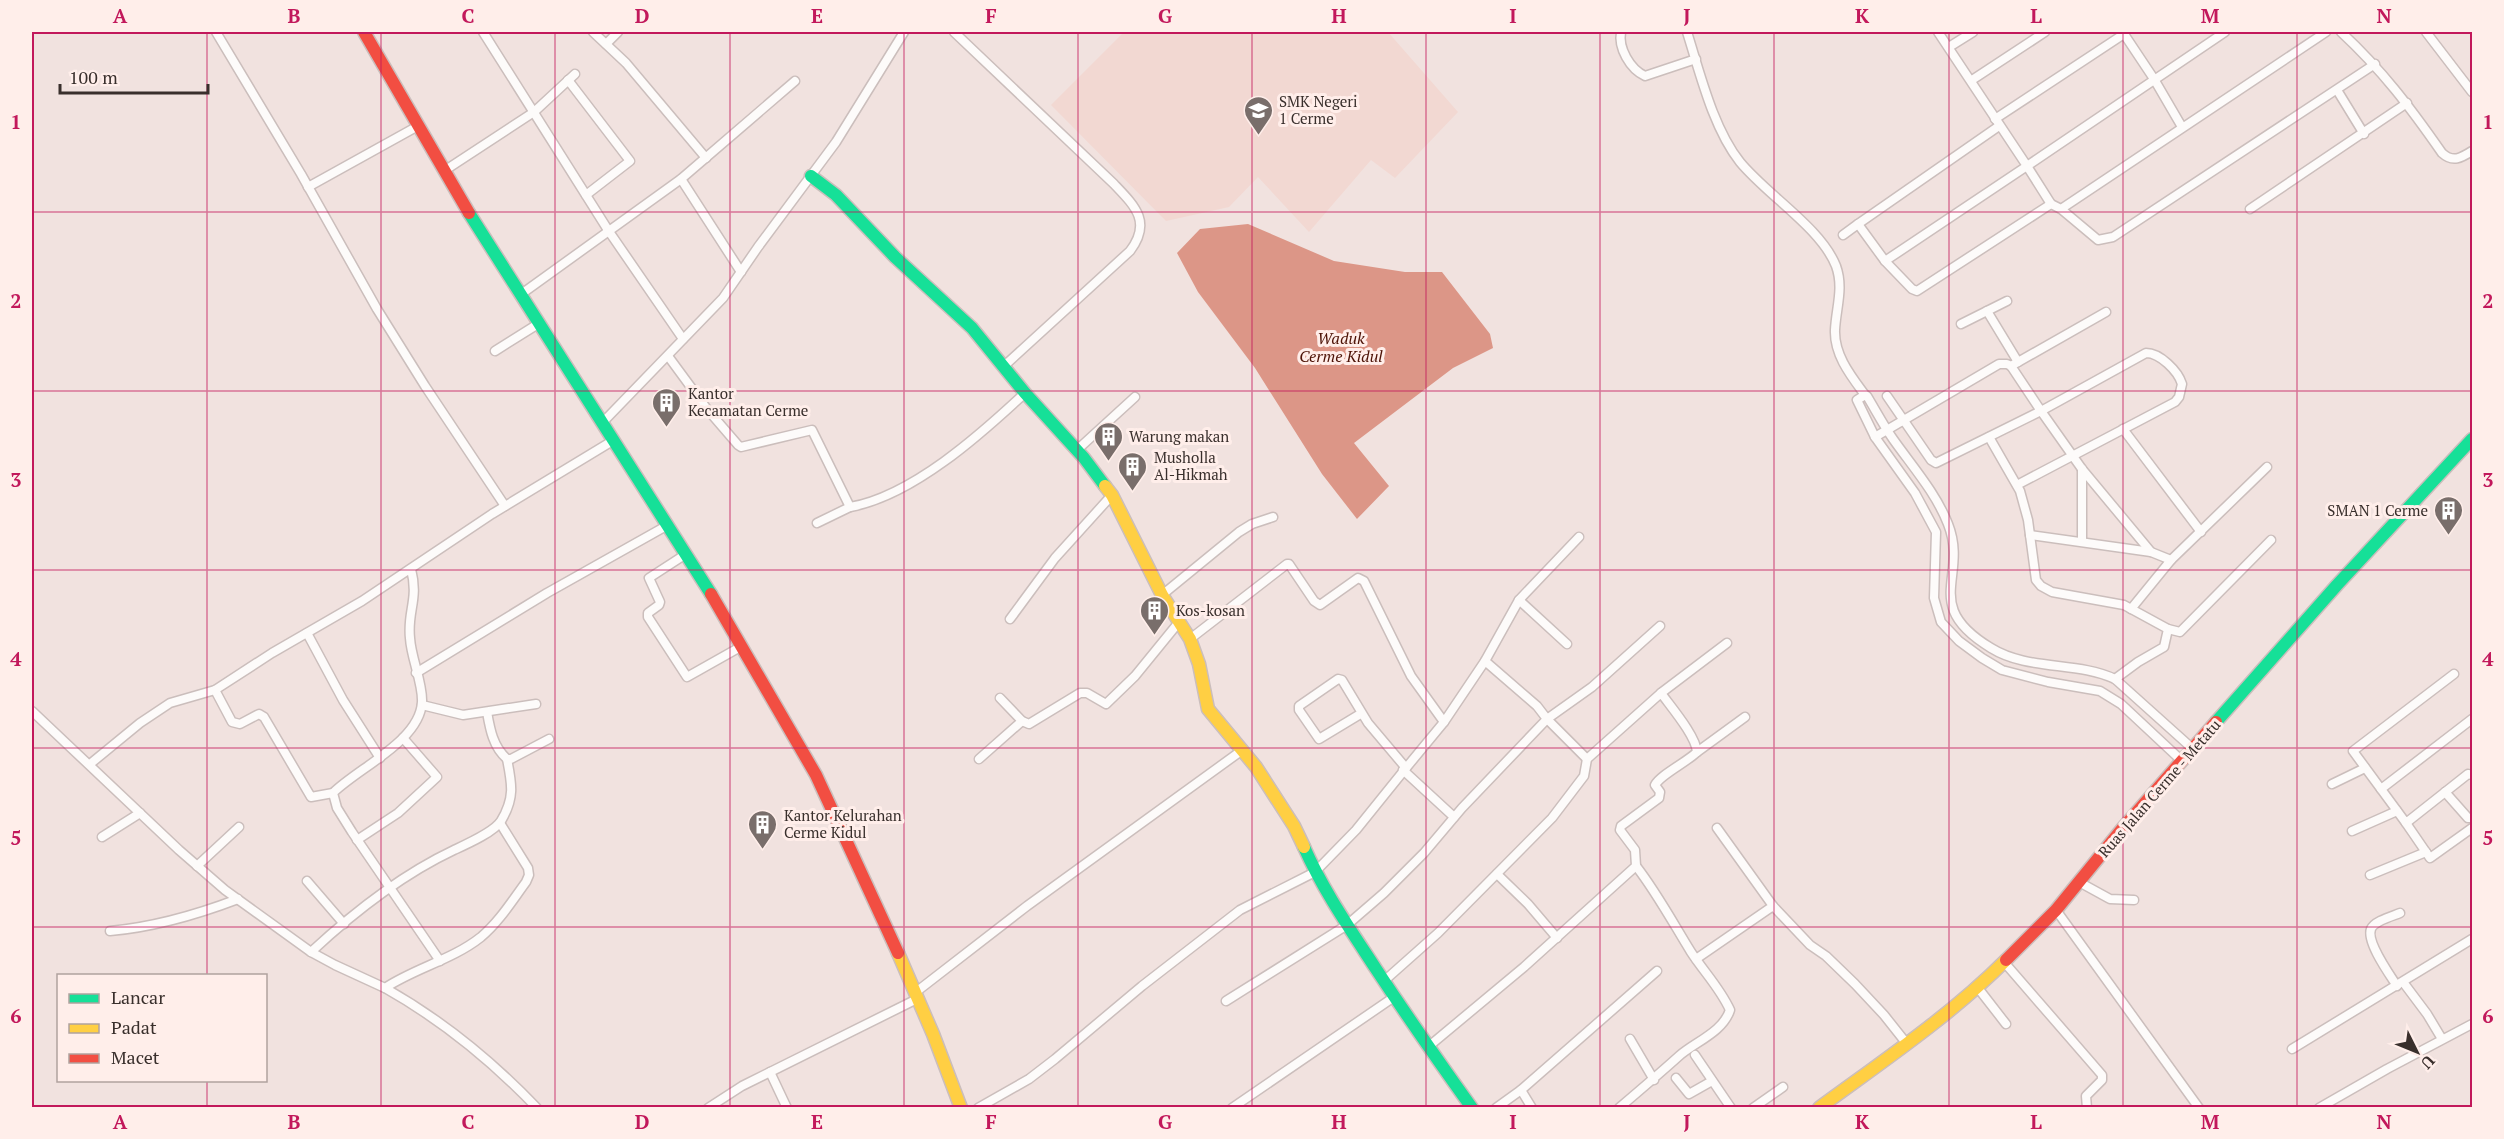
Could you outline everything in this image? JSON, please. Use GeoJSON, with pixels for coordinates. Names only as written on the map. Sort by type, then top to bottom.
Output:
{"type":"FeatureCollection","features":[{"type":"Feature","properties":{"kind":"main road"},"geometry":{"type":"LineString","coordinates":[[364,32],[444,171],[538,324],[604,422],[686,554],[808,759],[917,995],[961,1107]]}},
{"type":"Feature","properties":{"kind":"main road"},"geometry":{"type":"LineString","coordinates":[[811,176],[836,195],[895,257],[972,328],[1024,393],[1077,450],[1112,495],[1162,595],[1190,639],[1199,664],[1208,709],[1256,767],[1294,826],[1315,872],[1347,925],[1428,1047],[1472,1107]]}},
{"type":"Feature","properties":{"kind":"main road","name":"Ruas Jalan Cerme - Metatu"},"geometry":{"type":"LineString","coordinates":[[1819,1107],[1907,1044],[1978,988],[2056,910],[2182,761],[2337,585],[2472,439]]}},
{"type":"Feature","properties":{"kind":"street"},"geometry":{"type":"LineString","coordinates":[[216,32],[389,328],[506,506]]}},
{"type":"Feature","properties":{"kind":"street"},"geometry":{"type":"LineString","coordinates":[[483,32],[608,230],[683,339]]}},
{"type":"Feature","properties":{"kind":"street"},"geometry":{"type":"LineString","coordinates":[[593,32],[626,63],[706,158]]}},
{"type":"Feature","properties":{"kind":"street"},"geometry":{"type":"LineString","coordinates":[[606,44],[618,32]]}},
{"type":"Feature","properties":{"kind":"street"},"geometry":{"type":"LineString","coordinates":[[604,422],[723,298],[836,142],[904,32]]}},
{"type":"Feature","properties":{"kind":"street"},"geometry":{"type":"LineString","coordinates":[[954,32],[1114,184],[1134,205],[1139,215],[1141,233],[1130,252],[1003,367]]}},
{"type":"Feature","properties":{"kind":"street"},"geometry":{"type":"LineString","coordinates":[[1621,32],[1620,40],[1630,63],[1636,72],[1645,76],[1696,59]]}},
{"type":"Feature","properties":{"kind":"street"},"geometry":{"type":"LineString","coordinates":[[1687,32],[1724,138],[1755,178],[1818,239],[1835,264],[1840,293],[1835,329],[1837,343],[1848,371],[1934,496],[1949,526],[1953,543],[1952,605],[1956,618],[1967,630],[1993,649],[2034,662],[2102,672],[2115,679],[2193,749]]}},
{"type":"Feature","properties":{"kind":"street"},"geometry":{"type":"LineString","coordinates":[[1938,32],[1972,80],[2051,204],[2061,209],[2098,240],[2113,237],[2375,64]]}},
{"type":"Feature","properties":{"kind":"street"},"geometry":{"type":"LineString","coordinates":[[1949,47],[1973,32]]}},
{"type":"Feature","properties":{"kind":"street"},"geometry":{"type":"LineString","coordinates":[[1972,80],[2045,32]]}},
{"type":"Feature","properties":{"kind":"street"},"geometry":{"type":"LineString","coordinates":[[1843,235],[2124,32],[2182,127]]}},
{"type":"Feature","properties":{"kind":"street"},"geometry":{"type":"LineString","coordinates":[[1885,261],[2225,32]]}},
{"type":"Feature","properties":{"kind":"street"},"geometry":{"type":"LineString","coordinates":[[2061,209],[2326,32]]}},
{"type":"Feature","properties":{"kind":"street"},"geometry":{"type":"LineString","coordinates":[[2342,32],[2375,64],[2448,159],[2455,160],[2472,151]]}},
{"type":"Feature","properties":{"kind":"street"},"geometry":{"type":"LineString","coordinates":[[2426,32],[2472,92]]}},
{"type":"Feature","properties":{"kind":"street"},"geometry":{"type":"LineString","coordinates":[[444,171],[534,112],[572,77],[630,161],[586,195]]}},
{"type":"Feature","properties":{"kind":"street"},"geometry":{"type":"LineString","coordinates":[[520,295],[681,179],[795,81]]}},
{"type":"Feature","properties":{"kind":"street"},"geometry":{"type":"LineString","coordinates":[[2337,90],[2364,134]]}},
{"type":"Feature","properties":{"kind":"street"},"geometry":{"type":"LineString","coordinates":[[2250,209],[2407,103]]}},
{"type":"Feature","properties":{"kind":"street"},"geometry":{"type":"LineString","coordinates":[[308,187],[418,126]]}},
{"type":"Feature","properties":{"kind":"street"},"geometry":{"type":"LineString","coordinates":[[681,179],[741,272]]}},
{"type":"Feature","properties":{"kind":"street"},"geometry":{"type":"LineString","coordinates":[[1858,224],[1885,261],[1912,289],[1917,291],[2051,204]]}},
{"type":"Feature","properties":{"kind":"street"},"geometry":{"type":"LineString","coordinates":[[1961,324],[2007,301]]}},
{"type":"Feature","properties":{"kind":"street"},"geometry":{"type":"LineString","coordinates":[[1987,311],[2041,411],[2082,469],[2151,552]]}},
{"type":"Feature","properties":{"kind":"street"},"geometry":{"type":"LineString","coordinates":[[1875,437],[1999,364],[2014,364],[2106,312]]}},
{"type":"Feature","properties":{"kind":"street"},"geometry":{"type":"LineString","coordinates":[[495,351],[538,324]]}},
{"type":"Feature","properties":{"kind":"street"},"geometry":{"type":"LineString","coordinates":[[1887,396],[1931,460],[1936,463],[2041,411],[2138,357],[2151,353],[2158,356],[2180,378],[2182,384],[2179,397],[2175,402],[2017,485]]}},
{"type":"Feature","properties":{"kind":"street"},"geometry":{"type":"LineString","coordinates":[[668,356],[727,434],[741,447],[812,430],[850,507]]}},
{"type":"Feature","properties":{"kind":"street"},"geometry":{"type":"LineString","coordinates":[[817,523],[920,477],[979,436],[1024,393]]}},
{"type":"Feature","properties":{"kind":"street"},"geometry":{"type":"LineString","coordinates":[[1865,395],[1857,400],[1857,403],[1875,437],[1915,492],[1936,532],[1934,598],[1941,622],[1959,641],[2002,670],[2053,683],[2100,691],[2121,704],[2182,761]]}},
{"type":"Feature","properties":{"kind":"street"},"geometry":{"type":"LineString","coordinates":[[1077,450],[1135,397]]}},
{"type":"Feature","properties":{"kind":"street"},"geometry":{"type":"LineString","coordinates":[[2123,429],[2201,532]]}},
{"type":"Feature","properties":{"kind":"street"},"geometry":{"type":"LineString","coordinates":[[1989,437],[2017,485],[2028,520],[2034,574],[2041,586],[2052,592],[2124,605],[2168,629],[2180,632],[2271,540]]}},
{"type":"Feature","properties":{"kind":"street"},"geometry":{"type":"LineString","coordinates":[[90,765],[140,723],[170,703],[215,690],[614,440]]}},
{"type":"Feature","properties":{"kind":"street"},"geometry":{"type":"LineString","coordinates":[[2131,609],[2171,560],[2267,467]]}},
{"type":"Feature","properties":{"kind":"street"},"geometry":{"type":"LineString","coordinates":[[2082,469],[2082,541]]}},
{"type":"Feature","properties":{"kind":"street"},"geometry":{"type":"LineString","coordinates":[[1010,619],[1055,558],[1112,495]]}},
{"type":"Feature","properties":{"kind":"street"},"geometry":{"type":"LineString","coordinates":[[1162,595],[1239,532],[1252,524],[1273,517]]}},
{"type":"Feature","properties":{"kind":"street"},"geometry":{"type":"LineString","coordinates":[[416,673],[520,609],[668,525]]}},
{"type":"Feature","properties":{"kind":"street"},"geometry":{"type":"LineString","coordinates":[[2030,535],[2151,552],[2171,560]]}},
{"type":"Feature","properties":{"kind":"street"},"geometry":{"type":"LineString","coordinates":[[978,1107],[1021,1084],[1055,1059],[1093,1030],[1142,986],[1240,910],[1315,872],[1356,830],[1444,722],[1485,661],[1519,600],[1579,537]]}},
{"type":"Feature","properties":{"kind":"street"},"geometry":{"type":"LineString","coordinates":[[686,554],[649,578],[660,602],[648,613],[648,617],[687,677],[742,646]]}},
{"type":"Feature","properties":{"kind":"street"},"geometry":{"type":"LineString","coordinates":[[1190,639],[1283,565],[1289,564],[1314,601],[1320,605],[1358,578],[1364,581],[1416,685],[1444,722]]}},
{"type":"Feature","properties":{"kind":"street"},"geometry":{"type":"LineString","coordinates":[[215,690],[232,722],[240,723],[259,714],[264,717],[311,797],[333,793],[403,738],[422,705],[410,638],[416,589],[411,569]]}},
{"type":"Feature","properties":{"kind":"street"},"geometry":{"type":"LineString","coordinates":[[1519,600],[1567,644]]}},
{"type":"Feature","properties":{"kind":"street"},"geometry":{"type":"LineString","coordinates":[[1941,622],[1956,618]]}},
{"type":"Feature","properties":{"kind":"street"},"geometry":{"type":"LineString","coordinates":[[1000,698],[1022,721],[1029,724],[1080,693],[1087,693],[1103,704],[1108,703],[1135,676],[1179,622]]}},
{"type":"Feature","properties":{"kind":"street"},"geometry":{"type":"LineString","coordinates":[[1226,1001],[1347,925],[1411,866],[1547,719],[1592,687],[1660,626]]}},
{"type":"Feature","properties":{"kind":"street"},"geometry":{"type":"LineString","coordinates":[[2115,679],[2164,647],[2168,629]]}},
{"type":"Feature","properties":{"kind":"street"},"geometry":{"type":"LineString","coordinates":[[307,633],[343,700],[380,758]]}},
{"type":"Feature","properties":{"kind":"street"},"geometry":{"type":"LineString","coordinates":[[1384,981],[1438,933],[1552,818],[1584,776],[1587,759],[1661,693],[1727,643]]}},
{"type":"Feature","properties":{"kind":"street"},"geometry":{"type":"LineString","coordinates":[[1485,661],[1537,706],[1587,759]]}},
{"type":"Feature","properties":{"kind":"street"},"geometry":{"type":"LineString","coordinates":[[2030,678],[2034,662]]}},
{"type":"Feature","properties":{"kind":"street"},"geometry":{"type":"LineString","coordinates":[[2053,683],[2056,666]]}},
{"type":"Feature","properties":{"kind":"street"},"geometry":{"type":"LineString","coordinates":[[2445,792],[2471,822],[2430,858],[2353,751],[2454,674]]}},
{"type":"Feature","properties":{"kind":"street"},"geometry":{"type":"LineString","coordinates":[[1362,713],[1319,739],[1299,710],[1303,702],[1338,679],[1344,684],[1376,733],[1405,769],[1454,817]]}},
{"type":"Feature","properties":{"kind":"street"},"geometry":{"type":"LineString","coordinates":[[1661,693],[1697,748],[1697,752]]}},
{"type":"Feature","properties":{"kind":"street"},"geometry":{"type":"LineString","coordinates":[[422,705],[464,715],[536,704]]}},
{"type":"Feature","properties":{"kind":"street"},"geometry":{"type":"LineString","coordinates":[[32,711],[197,866],[238,899],[311,952],[410,1002],[505,1075],[537,1107]]}},
{"type":"Feature","properties":{"kind":"street"},"geometry":{"type":"LineString","coordinates":[[311,952],[389,888],[431,860],[470,843],[500,823],[513,793],[507,759],[495,745],[487,712]]}},
{"type":"Feature","properties":{"kind":"street"},"geometry":{"type":"LineString","coordinates":[[1619,1107],[1727,1019],[1730,1010],[1696,959],[1660,898],[1636,866],[1635,850],[1620,830],[1621,826],[1659,798],[1660,792],[1655,784],[1658,779],[1678,767],[1745,717]]}},
{"type":"Feature","properties":{"kind":"street"},"geometry":{"type":"LineString","coordinates":[[2381,789],[2472,719]]}},
{"type":"Feature","properties":{"kind":"street"},"geometry":{"type":"LineString","coordinates":[[979,759],[1022,721]]}},
{"type":"Feature","properties":{"kind":"street"},"geometry":{"type":"LineString","coordinates":[[357,840],[398,813],[437,777],[403,738]]}},
{"type":"Feature","properties":{"kind":"street"},"geometry":{"type":"LineString","coordinates":[[507,759],[549,739]]}},
{"type":"Feature","properties":{"kind":"street"},"geometry":{"type":"LineString","coordinates":[[708,1107],[917,995],[1027,906],[1241,750]]}},
{"type":"Feature","properties":{"kind":"street"},"geometry":{"type":"LineString","coordinates":[[2332,784],[2365,768]]}},
{"type":"Feature","properties":{"kind":"street"},"geometry":{"type":"LineString","coordinates":[[2406,823],[2471,773]]}},
{"type":"Feature","properties":{"kind":"street"},"geometry":{"type":"LineString","coordinates":[[333,793],[337,808],[357,840],[440,961]]}},
{"type":"Feature","properties":{"kind":"street"},"geometry":{"type":"LineString","coordinates":[[2352,831],[2397,811]]}},
{"type":"Feature","properties":{"kind":"street"},"geometry":{"type":"LineString","coordinates":[[102,837],[140,813]]}},
{"type":"Feature","properties":{"kind":"street"},"geometry":{"type":"LineString","coordinates":[[385,988],[480,938],[497,921],[526,882],[529,875],[528,868],[500,823]]}},
{"type":"Feature","properties":{"kind":"street"},"geometry":{"type":"LineString","coordinates":[[197,866],[239,827]]}},
{"type":"Feature","properties":{"kind":"street"},"geometry":{"type":"LineString","coordinates":[[1717,828],[1773,906],[1810,945],[1837,965],[1907,1044]]}},
{"type":"Feature","properties":{"kind":"street"},"geometry":{"type":"LineString","coordinates":[[2370,875],[2426,852]]}},
{"type":"Feature","properties":{"kind":"street"},"geometry":{"type":"LineString","coordinates":[[1428,1047],[1557,938],[1636,866]]}},
{"type":"Feature","properties":{"kind":"street"},"geometry":{"type":"LineString","coordinates":[[1497,874],[1528,904],[1557,938]]}},
{"type":"Feature","properties":{"kind":"street"},"geometry":{"type":"LineString","coordinates":[[307,881],[344,924]]}},
{"type":"Feature","properties":{"kind":"street"},"geometry":{"type":"LineString","coordinates":[[2079,882],[2110,899],[2134,900]]}},
{"type":"Feature","properties":{"kind":"street"},"geometry":{"type":"LineString","coordinates":[[110,931],[195,916],[238,899]]}},
{"type":"Feature","properties":{"kind":"street"},"geometry":{"type":"LineString","coordinates":[[1696,959],[1773,906]]}},
{"type":"Feature","properties":{"kind":"street"},"geometry":{"type":"LineString","coordinates":[[2056,910],[2199,1107]]}},
{"type":"Feature","properties":{"kind":"street"},"geometry":{"type":"LineString","coordinates":[[2400,913],[2372,927],[2370,932],[2377,955],[2427,1014],[2442,1039]]}},
{"type":"Feature","properties":{"kind":"street"},"geometry":{"type":"LineString","coordinates":[[2292,1049],[2472,939]]}},
{"type":"Feature","properties":{"kind":"street"},"geometry":{"type":"LineString","coordinates":[[2004,962],[2102,1075],[2103,1080],[2086,1096],[2087,1107]]}},
{"type":"Feature","properties":{"kind":"street"},"geometry":{"type":"LineString","coordinates":[[1496,1107],[1521,1090],[1657,971]]}},
{"type":"Feature","properties":{"kind":"street"},"geometry":{"type":"LineString","coordinates":[[1978,988],[2006,1024]]}},
{"type":"Feature","properties":{"kind":"street"},"geometry":{"type":"LineString","coordinates":[[1233,1107],[1394,997]]}},
{"type":"Feature","properties":{"kind":"street"},"geometry":{"type":"LineString","coordinates":[[2319,1107],[2472,1024]]}},
{"type":"Feature","properties":{"kind":"street"},"geometry":{"type":"LineString","coordinates":[[1630,1039],[1654,1080]]}},
{"type":"Feature","properties":{"kind":"street"},"geometry":{"type":"LineString","coordinates":[[1695,1055],[1731,1107]]}},
{"type":"Feature","properties":{"kind":"street"},"geometry":{"type":"LineString","coordinates":[[770,1072],[787,1107]]}},
{"type":"Feature","properties":{"kind":"street"},"geometry":{"type":"LineString","coordinates":[[1676,1078],[1689,1094],[1712,1081]]}},
{"type":"Feature","properties":{"kind":"street"},"geometry":{"type":"LineString","coordinates":[[1753,1107],[1783,1087]]}},
{"type":"Feature","properties":{"kind":"street"},"geometry":{"type":"LineString","coordinates":[[1521,1090],[1532,1107]]}},
{"type":"Feature","properties":{"kind":"shaded area","name":"SMK Negeri 1 Cerme"},"geometry":{"type":"Polygon","coordinates":[[[1124,32],[1388,32],[1458,112],[1395,178],[1371,160],[1309,232],[1258,177],[1229,207],[1166,221],[1051,105],[1124,32]]]}},
{"type":"Feature","properties":{"kind":"water","name":"Waduk Cerme Kidul"},"geometry":{"type":"Polygon","coordinates":[[[1248,224],[1334,261],[1405,272],[1442,272],[1490,334],[1493,348],[1453,368],[1354,443],[1389,486],[1357,519],[1322,474],[1255,368],[1198,292],[1177,253],[1200,229],[1248,224]]]}},
{"type":"Feature","properties":{"kind":"traffic: fast"},"geometry":{"type":"LineString","coordinates":[[811,176],[836,195],[895,257],[972,328],[1025,393],[1084,458],[1105,486]]}},
{"type":"Feature","properties":{"kind":"traffic: fast"},"geometry":{"type":"LineString","coordinates":[[469,213],[711,594]]}},
{"type":"Feature","properties":{"kind":"traffic: fast"},"geometry":{"type":"LineString","coordinates":[[2216,722],[2337,585],[2472,439]]}},
{"type":"Feature","properties":{"kind":"traffic: fast"},"geometry":{"type":"LineString","coordinates":[[1304,847],[1347,924],[1411,1022],[1472,1108]]}},
{"type":"Feature","properties":{"kind":"traffic: slow"},"geometry":{"type":"LineString","coordinates":[[1105,486],[1112,495],[1162,595],[1190,639],[1199,664],[1208,709],[1256,767],[1294,826],[1304,847]]}},
{"type":"Feature","properties":{"kind":"traffic: slow"},"geometry":{"type":"LineString","coordinates":[[898,953],[933,1034],[961,1108]]}},
{"type":"Feature","properties":{"kind":"traffic: slow"},"geometry":{"type":"LineString","coordinates":[[1819,1108],[1939,1019],[1985,981],[2006,960]]}},
{"type":"Feature","properties":{"kind":"traffic: jam"},"geometry":{"type":"LineString","coordinates":[[364,32],[469,213]]}},
{"type":"Feature","properties":{"kind":"traffic: jam"},"geometry":{"type":"LineString","coordinates":[[711,594],[816,775],[898,953]]}},
{"type":"Feature","properties":{"kind":"traffic: jam"},"geometry":{"type":"LineString","coordinates":[[2006,960],[2056,910],[2122,829],[2216,722]]}},
{"type":"Feature","properties":{"kind":"place","name":"SMK Negeri 1 Cerme"},"geometry":{"type":"Point","coordinates":[1258,136]}},
{"type":"Feature","properties":{"kind":"place","name":"Kantor Kecamatan Cerme"},"geometry":{"type":"Point","coordinates":[667,428]}},
{"type":"Feature","properties":{"kind":"place","name":"Warung makan"},"geometry":{"type":"Point","coordinates":[1108,462]}},
{"type":"Feature","properties":{"kind":"place","name":"Musholla Al-Hikmah"},"geometry":{"type":"Point","coordinates":[1133,492]}},
{"type":"Feature","properties":{"kind":"place","name":"SMAN 1 Cerme"},"geometry":{"type":"Point","coordinates":[2449,536]}},
{"type":"Feature","properties":{"kind":"place","name":"Kos-kosan"},"geometry":{"type":"Point","coordinates":[1155,636]}},
{"type":"Feature","properties":{"kind":"place","name":"Kantor Kelurahan Cerme Kidul"},"geometry":{"type":"Point","coordinates":[763,850]}}]}
